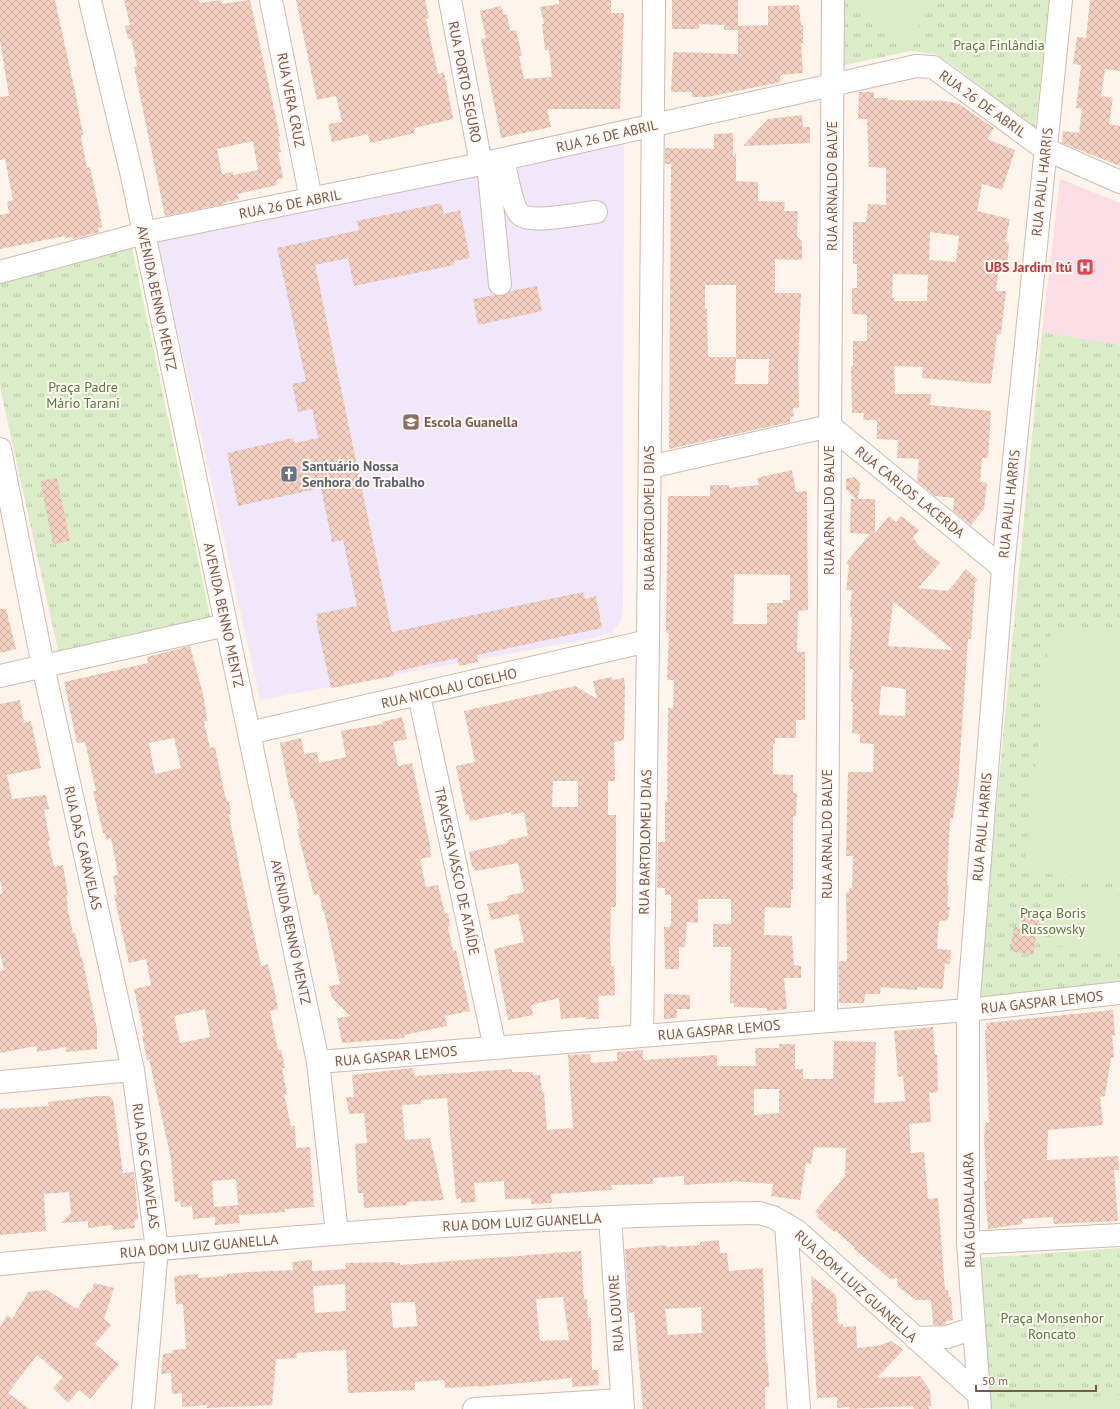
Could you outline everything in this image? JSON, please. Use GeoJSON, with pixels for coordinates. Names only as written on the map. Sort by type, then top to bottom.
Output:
{"type":"FeatureCollection","features":[{"type":"Feature","properties":{"kind":"street","name":"AVENIDA BENNO MENTZ"},"geometry":{"type":"LineString","coordinates":[[90,0],[144,233],[318,1062],[337,1233]]}},
{"type":"Feature","properties":{"kind":"street","name":"RUA VERA CRUZ"},"geometry":{"type":"LineString","coordinates":[[271,0],[311,199]]}},
{"type":"Feature","properties":{"kind":"street","name":"RUA PORTO SEGURO"},"geometry":{"type":"LineString","coordinates":[[450,0],[490,162]]}},
{"type":"Feature","properties":{"kind":"street","name":"RUA BARTOLOMEU DIAS"},"geometry":{"type":"LineString","coordinates":[[642,1036],[648,641],[654,0]]}},
{"type":"Feature","properties":{"kind":"street","name":"RUA ARNALDO BALVE"},"geometry":{"type":"LineString","coordinates":[[826,1021],[833,0]]}},
{"type":"Feature","properties":{"kind":"street","name":"RUA PAUL HARRIS"},"geometry":{"type":"LineString","coordinates":[[968,1010],[1003,568],[1061,0]]}},
{"type":"Feature","properties":{"kind":"street","name":"RUA 26 DE ABRIL"},"geometry":{"type":"LineString","coordinates":[[144,233],[490,162],[916,66],[933,67],[1045,149],[1120,182]]}},
{"type":"Feature","properties":{"kind":"street"},"geometry":{"type":"LineString","coordinates":[[490,162],[521,215],[529,218],[540,218],[596,212]]}},
{"type":"Feature","properties":{"kind":"street"},"geometry":{"type":"LineString","coordinates":[[490,162],[500,284]]}},
{"type":"Feature","properties":{"kind":"street"},"geometry":{"type":"LineString","coordinates":[[0,272],[144,233]]}},
{"type":"Feature","properties":{"kind":"street"},"geometry":{"type":"LineString","coordinates":[[650,467],[830,426]]}},
{"type":"Feature","properties":{"kind":"street","name":"RUA CARLOS LACERDA"},"geometry":{"type":"LineString","coordinates":[[830,426],[1003,568]]}},
{"type":"Feature","properties":{"kind":"street","name":"RUA DAS CARAVELAS"},"geometry":{"type":"LineString","coordinates":[[0,449],[4,489],[133,1070],[157,1249],[143,1409]]}},
{"type":"Feature","properties":{"kind":"street"},"geometry":{"type":"LineString","coordinates":[[0,676],[226,625]]}},
{"type":"Feature","properties":{"kind":"street","name":"RUA NICOLAU COELHO"},"geometry":{"type":"LineString","coordinates":[[249,733],[648,641]]}},
{"type":"Feature","properties":{"kind":"street","name":"TRAVESSA VASCO DE ATAÍDE"},"geometry":{"type":"LineString","coordinates":[[419,695],[495,1048]]}},
{"type":"Feature","properties":{"kind":"street","name":"RUA GASPAR LEMOS"},"geometry":{"type":"LineString","coordinates":[[318,1062],[968,1010],[1120,993]]}},
{"type":"Feature","properties":{"kind":"street","name":"RUA GUADALAJARA"},"geometry":{"type":"LineString","coordinates":[[968,1010],[968,1243],[979,1402]]}},
{"type":"Feature","properties":{"kind":"street"},"geometry":{"type":"LineString","coordinates":[[0,1082],[133,1070]]}},
{"type":"Feature","properties":{"kind":"street","name":"RUA DOM LUIZ GUANELLA"},"geometry":{"type":"LineString","coordinates":[[0,1264],[337,1233],[657,1214],[759,1213],[786,1224],[797,1231],[915,1338],[979,1402]]}},
{"type":"Feature","properties":{"kind":"street","name":"RUA LOUVRE"},"geometry":{"type":"LineString","coordinates":[[610,1217],[622,1405]]}},
{"type":"Feature","properties":{"kind":"street"},"geometry":{"type":"LineString","coordinates":[[786,1224],[799,1409]]}},
{"type":"Feature","properties":{"kind":"street"},"geometry":{"type":"LineString","coordinates":[[968,1243],[1120,1235]]}},
{"type":"Feature","properties":{"kind":"street"},"geometry":{"type":"LineString","coordinates":[[915,1338],[947,1337],[974,1328]]}},
{"type":"Feature","properties":{"kind":"street"},"geometry":{"type":"LineString","coordinates":[[474,1409],[622,1405]]}},
{"type":"Feature","properties":{"kind":"shaded area","name":"Escola Guanella"},"geometry":{"type":"Polygon","coordinates":[[[624,141],[623,607],[621,621],[612,632],[594,638],[260,700],[157,238],[624,141]]]}},
{"type":"Feature","properties":{"kind":"shaded area","name":"UBS Jardim Itú"},"geometry":{"type":"Polygon","coordinates":[[[1060,179],[1120,203],[1120,345],[1042,332],[1060,179]]]}},
{"type":"Feature","properties":{"kind":"green space","name":"Praça Finlândia"},"geometry":{"type":"Polygon","coordinates":[[[841,0],[1050,0],[1035,128],[952,65],[935,54],[910,51],[840,66],[841,0]]]}},
{"type":"Feature","properties":{"kind":"green space"},"geometry":{"type":"Polygon","coordinates":[[[864,0],[936,0],[909,42],[859,9],[864,0]]]}},
{"type":"Feature","properties":{"kind":"green space","name":"Praça Padre Mário Tarani"},"geometry":{"type":"Polygon","coordinates":[[[132,248],[211,621],[59,655],[0,387],[0,277],[132,248]]]}},
{"type":"Feature","properties":{"kind":"green space","name":"Praça Boris Russowsky"},"geometry":{"type":"Polygon","coordinates":[[[1042,332],[1120,345],[1120,984],[978,998],[1042,332]]]}},
{"type":"Feature","properties":{"kind":"green space"},"geometry":{"type":"Polygon","coordinates":[[[1051,626],[1120,634],[1120,882],[1024,871],[1051,626]]]}},
{"type":"Feature","properties":{"kind":"green space"},"geometry":{"type":"Polygon","coordinates":[[[1057,888],[1120,895],[1120,953],[1050,945],[1057,888]]]}},
{"type":"Feature","properties":{"kind":"green space","name":"Praça Monsenhor Roncato"},"geometry":{"type":"Polygon","coordinates":[[[1120,1248],[1120,1409],[990,1409],[979,1258],[1120,1248]]]}},
{"type":"Feature","properties":{"kind":"green space"},"geometry":{"type":"Polygon","coordinates":[[[1120,1395],[1120,1409],[1016,1409],[1015,1403],[1120,1395]]]}},
{"type":"Feature","properties":{"kind":"building"},"geometry":{"type":"Polygon","coordinates":[[[0,0],[55,0],[76,96],[87,168],[90,167],[100,214],[102,227],[98,228],[99,232],[73,239],[72,237],[65,238],[65,236],[0,249],[0,215],[9,213],[7,202],[13,200],[5,159],[0,160],[0,97],[9,96],[0,41],[0,0]]]}},
{"type":"Feature","properties":{"kind":"building"},"geometry":{"type":"Polygon","coordinates":[[[124,0],[199,0],[200,3],[221,0],[222,4],[250,0],[280,136],[278,136],[281,152],[278,152],[283,178],[276,180],[277,185],[237,194],[239,199],[223,203],[224,204],[165,216],[134,67],[137,66],[131,38],[128,39],[125,26],[130,25],[124,0]],[[253,141],[217,149],[222,174],[233,172],[233,175],[258,170],[253,141]]]}},
{"type":"Feature","properties":{"kind":"building"},"geometry":{"type":"Polygon","coordinates":[[[296,0],[425,0],[429,18],[426,19],[438,74],[444,72],[453,119],[414,128],[415,133],[370,143],[368,134],[332,142],[328,124],[342,122],[336,96],[317,100],[296,0]]]}},
{"type":"Feature","properties":{"kind":"building"},"geometry":{"type":"Polygon","coordinates":[[[559,0],[611,0],[611,13],[624,13],[620,109],[547,109],[551,127],[501,138],[481,39],[486,38],[480,11],[501,6],[504,15],[507,14],[510,31],[516,30],[522,55],[519,56],[524,79],[552,77],[549,50],[545,50],[542,24],[544,24],[540,7],[559,4],[559,0]]]}},
{"type":"Feature","properties":{"kind":"building"},"geometry":{"type":"Polygon","coordinates":[[[672,0],[738,0],[738,30],[724,30],[724,25],[699,24],[699,29],[672,29],[672,0]]]}},
{"type":"Feature","properties":{"kind":"building"},"geometry":{"type":"Polygon","coordinates":[[[1090,0],[1120,0],[1120,71],[1105,69],[1101,96],[1113,98],[1109,124],[1120,126],[1120,166],[1062,143],[1063,131],[1079,133],[1082,109],[1076,108],[1081,65],[1073,64],[1077,37],[1086,38],[1090,0]]]}},
{"type":"Feature","properties":{"kind":"building"},"geometry":{"type":"Polygon","coordinates":[[[799,5],[801,25],[803,25],[803,43],[801,43],[803,73],[780,75],[781,82],[707,97],[692,97],[692,92],[671,92],[673,52],[738,54],[738,26],[768,25],[768,6],[799,5]]]}},
{"type":"Feature","properties":{"kind":"building"},"geometry":{"type":"Polygon","coordinates":[[[859,92],[874,92],[874,98],[888,98],[888,100],[946,101],[959,104],[994,128],[987,139],[1015,150],[1002,190],[982,184],[977,211],[1010,219],[1005,242],[1009,243],[1007,267],[999,266],[996,291],[1006,291],[1001,334],[997,334],[991,384],[922,378],[923,367],[894,366],[895,394],[931,394],[930,405],[991,411],[988,458],[982,458],[980,482],[987,483],[984,509],[971,525],[953,511],[954,498],[935,496],[917,481],[919,459],[897,458],[898,440],[877,439],[877,420],[863,420],[864,413],[852,413],[851,366],[853,366],[853,341],[867,341],[867,315],[852,314],[852,288],[857,288],[857,264],[853,264],[853,222],[866,222],[868,204],[886,205],[886,168],[869,167],[867,119],[858,119],[859,92]],[[930,232],[929,260],[956,262],[959,236],[930,232]],[[893,274],[892,298],[894,298],[894,301],[927,301],[928,275],[893,274]]]}},
{"type":"Feature","properties":{"kind":"building"},"geometry":{"type":"Polygon","coordinates":[[[802,115],[803,127],[810,127],[810,143],[743,146],[768,119],[802,115]]]}},
{"type":"Feature","properties":{"kind":"building"},"geometry":{"type":"Polygon","coordinates":[[[733,133],[733,157],[736,153],[736,181],[758,182],[758,201],[785,202],[784,211],[798,211],[797,236],[802,242],[802,260],[775,259],[775,293],[801,293],[798,365],[799,408],[793,408],[794,416],[790,417],[790,422],[669,449],[671,164],[665,164],[665,148],[714,149],[714,134],[733,133]],[[705,285],[708,357],[736,357],[736,285],[705,285]],[[736,359],[735,384],[768,384],[769,359],[736,359]]]}},
{"type":"Feature","properties":{"kind":"building"},"geometry":{"type":"Polygon","coordinates":[[[441,203],[444,214],[460,210],[470,258],[454,261],[454,265],[354,286],[348,258],[315,265],[392,632],[583,592],[585,599],[596,596],[602,628],[477,655],[478,662],[459,666],[457,658],[393,672],[394,676],[331,688],[316,621],[318,620],[316,614],[357,606],[343,540],[332,542],[321,488],[238,506],[227,453],[293,438],[295,443],[318,438],[312,409],[298,412],[292,384],[306,381],[277,248],[359,230],[357,221],[441,203]]]}},
{"type":"Feature","properties":{"kind":"building"},"geometry":{"type":"Polygon","coordinates":[[[537,286],[542,311],[478,325],[473,299],[494,295],[502,296],[510,291],[537,286]]]}},
{"type":"Feature","properties":{"kind":"building"},"geometry":{"type":"Polygon","coordinates":[[[792,470],[796,492],[807,491],[808,610],[798,611],[797,652],[805,652],[805,720],[796,720],[796,738],[775,738],[775,744],[773,744],[773,774],[793,775],[793,793],[797,793],[796,816],[793,816],[793,889],[791,889],[791,908],[765,907],[764,935],[792,936],[794,965],[801,966],[801,978],[784,978],[787,1009],[767,1011],[767,1008],[734,1007],[734,1003],[730,1003],[731,947],[713,947],[713,924],[731,924],[731,899],[698,899],[698,923],[687,922],[685,947],[679,947],[679,969],[665,969],[664,927],[670,927],[671,923],[671,895],[665,895],[665,888],[657,888],[658,842],[665,842],[668,708],[673,708],[674,680],[667,680],[669,633],[667,633],[666,629],[668,496],[710,496],[710,485],[729,485],[729,488],[759,485],[757,478],[792,470]],[[734,574],[733,624],[767,624],[767,603],[783,603],[783,600],[790,600],[790,575],[734,574]]]}},
{"type":"Feature","properties":{"kind":"building"},"geometry":{"type":"Polygon","coordinates":[[[854,477],[860,483],[858,499],[875,499],[875,533],[889,516],[896,522],[901,516],[919,530],[913,537],[919,546],[940,563],[918,588],[948,591],[966,569],[978,580],[975,583],[971,639],[968,639],[958,785],[953,819],[950,818],[947,885],[949,885],[947,907],[950,907],[948,920],[939,921],[937,949],[951,950],[950,964],[945,963],[943,989],[917,987],[917,990],[881,987],[880,994],[865,994],[864,1003],[839,1003],[839,961],[847,961],[846,892],[849,892],[849,888],[852,888],[853,856],[846,856],[848,772],[873,772],[874,744],[860,743],[860,734],[852,733],[853,702],[851,702],[853,669],[849,669],[852,617],[850,617],[850,607],[852,590],[846,590],[849,566],[846,563],[870,534],[850,533],[851,499],[856,499],[846,489],[846,479],[854,477]],[[893,602],[888,646],[953,650],[902,608],[893,602]],[[881,686],[879,715],[905,716],[906,689],[881,686]]]}},
{"type":"Feature","properties":{"kind":"building"},"geometry":{"type":"Polygon","coordinates":[[[57,478],[70,541],[53,544],[40,481],[57,478]]]}},
{"type":"Feature","properties":{"kind":"building"},"geometry":{"type":"Polygon","coordinates":[[[0,609],[6,609],[16,649],[0,653],[0,609]]]}},
{"type":"Feature","properties":{"kind":"building"},"geometry":{"type":"Polygon","coordinates":[[[190,646],[204,698],[207,721],[204,722],[210,748],[215,747],[224,791],[227,801],[229,801],[231,814],[229,815],[261,966],[268,964],[275,993],[278,1009],[270,1011],[278,1050],[281,1050],[285,1068],[282,1068],[287,1094],[284,1094],[291,1126],[295,1126],[296,1148],[310,1147],[314,1207],[285,1209],[285,1212],[239,1215],[240,1223],[215,1225],[215,1217],[193,1219],[192,1206],[181,1207],[180,1201],[175,1202],[171,1159],[149,1059],[147,1060],[142,1036],[144,1036],[134,989],[151,985],[146,959],[129,963],[114,895],[117,895],[113,876],[118,875],[111,838],[106,840],[105,833],[103,833],[93,791],[96,791],[85,742],[77,743],[64,682],[148,663],[147,657],[190,646]],[[174,738],[149,743],[155,774],[181,768],[174,738]],[[205,1009],[174,1016],[180,1043],[210,1037],[205,1009]],[[236,1179],[212,1181],[214,1207],[238,1205],[236,1179]]]}},
{"type":"Feature","properties":{"kind":"building"},"geometry":{"type":"Polygon","coordinates":[[[612,677],[613,680],[624,678],[625,685],[624,740],[614,742],[615,781],[608,781],[608,815],[616,815],[616,907],[611,907],[610,940],[611,966],[614,966],[615,995],[598,996],[599,1019],[586,1019],[586,1017],[561,1019],[559,998],[531,1005],[533,1015],[508,1020],[494,949],[524,942],[518,914],[491,920],[487,904],[508,900],[507,896],[524,892],[518,863],[475,871],[474,867],[472,867],[469,852],[508,843],[508,840],[528,836],[524,812],[511,815],[511,812],[470,821],[468,814],[466,815],[456,766],[475,762],[464,711],[575,686],[597,699],[593,681],[612,677]],[[553,781],[552,807],[578,807],[578,781],[553,781]]]}},
{"type":"Feature","properties":{"kind":"building"},"geometry":{"type":"Polygon","coordinates":[[[20,700],[24,723],[31,721],[41,768],[7,775],[12,799],[46,795],[49,809],[44,810],[50,840],[48,841],[54,867],[63,865],[68,895],[66,896],[67,905],[73,934],[75,933],[81,958],[82,957],[97,1029],[97,1049],[66,1052],[66,1047],[37,1052],[36,1046],[0,1053],[0,971],[4,970],[0,953],[0,894],[3,893],[0,880],[0,704],[20,700]]]}},
{"type":"Feature","properties":{"kind":"building"},"geometry":{"type":"Polygon","coordinates":[[[402,717],[407,739],[393,742],[398,766],[412,763],[430,845],[431,857],[420,859],[426,887],[438,885],[445,914],[448,913],[450,926],[448,927],[453,951],[456,950],[470,1011],[445,1016],[447,1026],[404,1035],[405,1038],[342,1043],[337,1018],[350,1016],[332,998],[329,986],[340,984],[324,911],[323,912],[319,894],[314,895],[301,846],[297,829],[300,829],[293,799],[291,799],[280,743],[301,738],[304,754],[317,752],[319,763],[346,757],[341,731],[382,724],[382,722],[402,717]]]}},
{"type":"Feature","properties":{"kind":"building"},"geometry":{"type":"Polygon","coordinates":[[[1024,910],[1040,912],[1033,955],[1010,951],[1014,927],[1021,928],[1024,910]]]}},
{"type":"Feature","properties":{"kind":"building"},"geometry":{"type":"Polygon","coordinates":[[[664,994],[690,995],[690,1009],[677,1009],[677,1018],[664,1019],[664,994]]]}},
{"type":"Feature","properties":{"kind":"building"},"geometry":{"type":"Polygon","coordinates":[[[1113,1010],[1115,1035],[1112,1035],[1114,1057],[1111,1058],[1105,1096],[1100,1097],[1103,1125],[1048,1130],[1047,1160],[1118,1156],[1119,1170],[1114,1170],[1118,1221],[1054,1224],[1053,1217],[1022,1219],[1022,1224],[988,1229],[984,1181],[987,1181],[984,1141],[985,1123],[989,1122],[985,1030],[987,1030],[986,1023],[1113,1010]]]}},
{"type":"Feature","properties":{"kind":"building"},"geometry":{"type":"Polygon","coordinates":[[[933,1027],[935,1055],[937,1055],[938,1092],[929,1093],[931,1122],[909,1124],[911,1153],[924,1152],[928,1199],[938,1198],[945,1290],[948,1290],[949,1297],[951,1297],[953,1320],[946,1321],[945,1325],[933,1325],[931,1300],[916,1300],[898,1287],[897,1278],[890,1279],[854,1249],[855,1248],[836,1231],[834,1232],[817,1217],[819,1215],[815,1211],[845,1176],[846,1148],[814,1147],[811,1164],[806,1163],[800,1200],[771,1196],[773,1184],[732,1181],[684,1185],[684,1176],[653,1178],[653,1184],[611,1185],[612,1190],[551,1194],[552,1203],[531,1204],[531,1198],[505,1199],[504,1181],[474,1183],[476,1202],[461,1203],[461,1198],[456,1199],[447,1098],[421,1100],[421,1104],[402,1105],[405,1140],[430,1138],[444,1200],[407,1202],[407,1205],[364,1208],[363,1193],[358,1193],[355,1144],[367,1143],[364,1113],[349,1114],[346,1097],[354,1097],[352,1075],[412,1068],[415,1076],[512,1069],[512,1072],[533,1072],[533,1075],[540,1075],[542,1092],[544,1092],[547,1130],[573,1128],[568,1055],[590,1054],[591,1063],[617,1061],[617,1052],[643,1050],[643,1060],[717,1055],[717,1066],[756,1066],[755,1048],[779,1048],[779,1044],[795,1044],[795,1069],[803,1069],[803,1079],[833,1079],[834,1041],[876,1042],[874,1103],[905,1101],[903,1076],[898,1077],[894,1031],[933,1027]],[[754,1089],[754,1115],[779,1113],[779,1089],[754,1089]]]}},
{"type":"Feature","properties":{"kind":"building"},"geometry":{"type":"Polygon","coordinates":[[[109,1096],[113,1100],[123,1173],[134,1172],[138,1218],[134,1222],[135,1228],[113,1230],[112,1225],[88,1228],[88,1221],[61,1223],[71,1213],[69,1192],[44,1194],[46,1231],[0,1235],[0,1109],[49,1106],[48,1102],[109,1096]]]}},
{"type":"Feature","properties":{"kind":"building"},"geometry":{"type":"Polygon","coordinates":[[[719,1240],[720,1253],[727,1253],[729,1271],[763,1268],[766,1363],[768,1363],[769,1387],[765,1387],[765,1409],[643,1409],[634,1312],[629,1313],[625,1249],[666,1245],[666,1247],[700,1245],[700,1242],[719,1240]],[[701,1307],[665,1309],[668,1335],[702,1333],[701,1307]]]}},
{"type":"Feature","properties":{"kind":"building"},"geometry":{"type":"Polygon","coordinates":[[[581,1251],[584,1299],[587,1299],[588,1318],[591,1318],[592,1370],[598,1370],[599,1385],[572,1387],[572,1378],[478,1387],[445,1388],[444,1380],[415,1382],[415,1390],[348,1393],[346,1350],[327,1351],[296,1353],[297,1358],[276,1359],[272,1405],[207,1408],[207,1405],[182,1407],[182,1393],[172,1394],[171,1373],[161,1374],[163,1354],[173,1353],[172,1350],[186,1349],[183,1304],[176,1304],[174,1276],[198,1274],[198,1278],[227,1276],[227,1274],[250,1272],[293,1270],[292,1262],[312,1260],[312,1271],[346,1269],[345,1263],[394,1262],[400,1263],[400,1265],[581,1251]],[[345,1284],[313,1286],[315,1313],[346,1311],[345,1284]],[[563,1297],[536,1299],[540,1341],[569,1340],[563,1297]],[[415,1302],[391,1303],[393,1328],[417,1326],[415,1302]]]}},
{"type":"Feature","properties":{"kind":"building"},"geometry":{"type":"Polygon","coordinates":[[[811,1276],[836,1295],[838,1324],[843,1324],[843,1327],[856,1326],[857,1348],[877,1346],[892,1341],[903,1350],[877,1378],[920,1376],[930,1390],[931,1406],[928,1406],[929,1409],[914,1409],[913,1406],[849,1409],[849,1407],[837,1408],[837,1397],[817,1398],[811,1303],[813,1303],[811,1276]]]}},
{"type":"Feature","properties":{"kind":"building"},"geometry":{"type":"Polygon","coordinates":[[[94,1283],[114,1288],[104,1319],[111,1325],[95,1344],[119,1364],[90,1399],[79,1390],[68,1403],[53,1388],[63,1377],[37,1355],[8,1393],[29,1409],[0,1409],[0,1327],[7,1315],[12,1319],[28,1292],[47,1290],[77,1309],[88,1292],[91,1293],[94,1283]]]}},
{"type":"Feature","properties":{"kind":"place","name":"UBS Jardim Itú"},"geometry":{"type":"Point","coordinates":[1085,267]}},
{"type":"Feature","properties":{"kind":"place","name":"Escola Guanella"},"geometry":{"type":"Point","coordinates":[411,422]}},
{"type":"Feature","properties":{"kind":"place","name":"Santuário Nossa Senhora do Trabalho"},"geometry":{"type":"Point","coordinates":[289,474]}}]}
